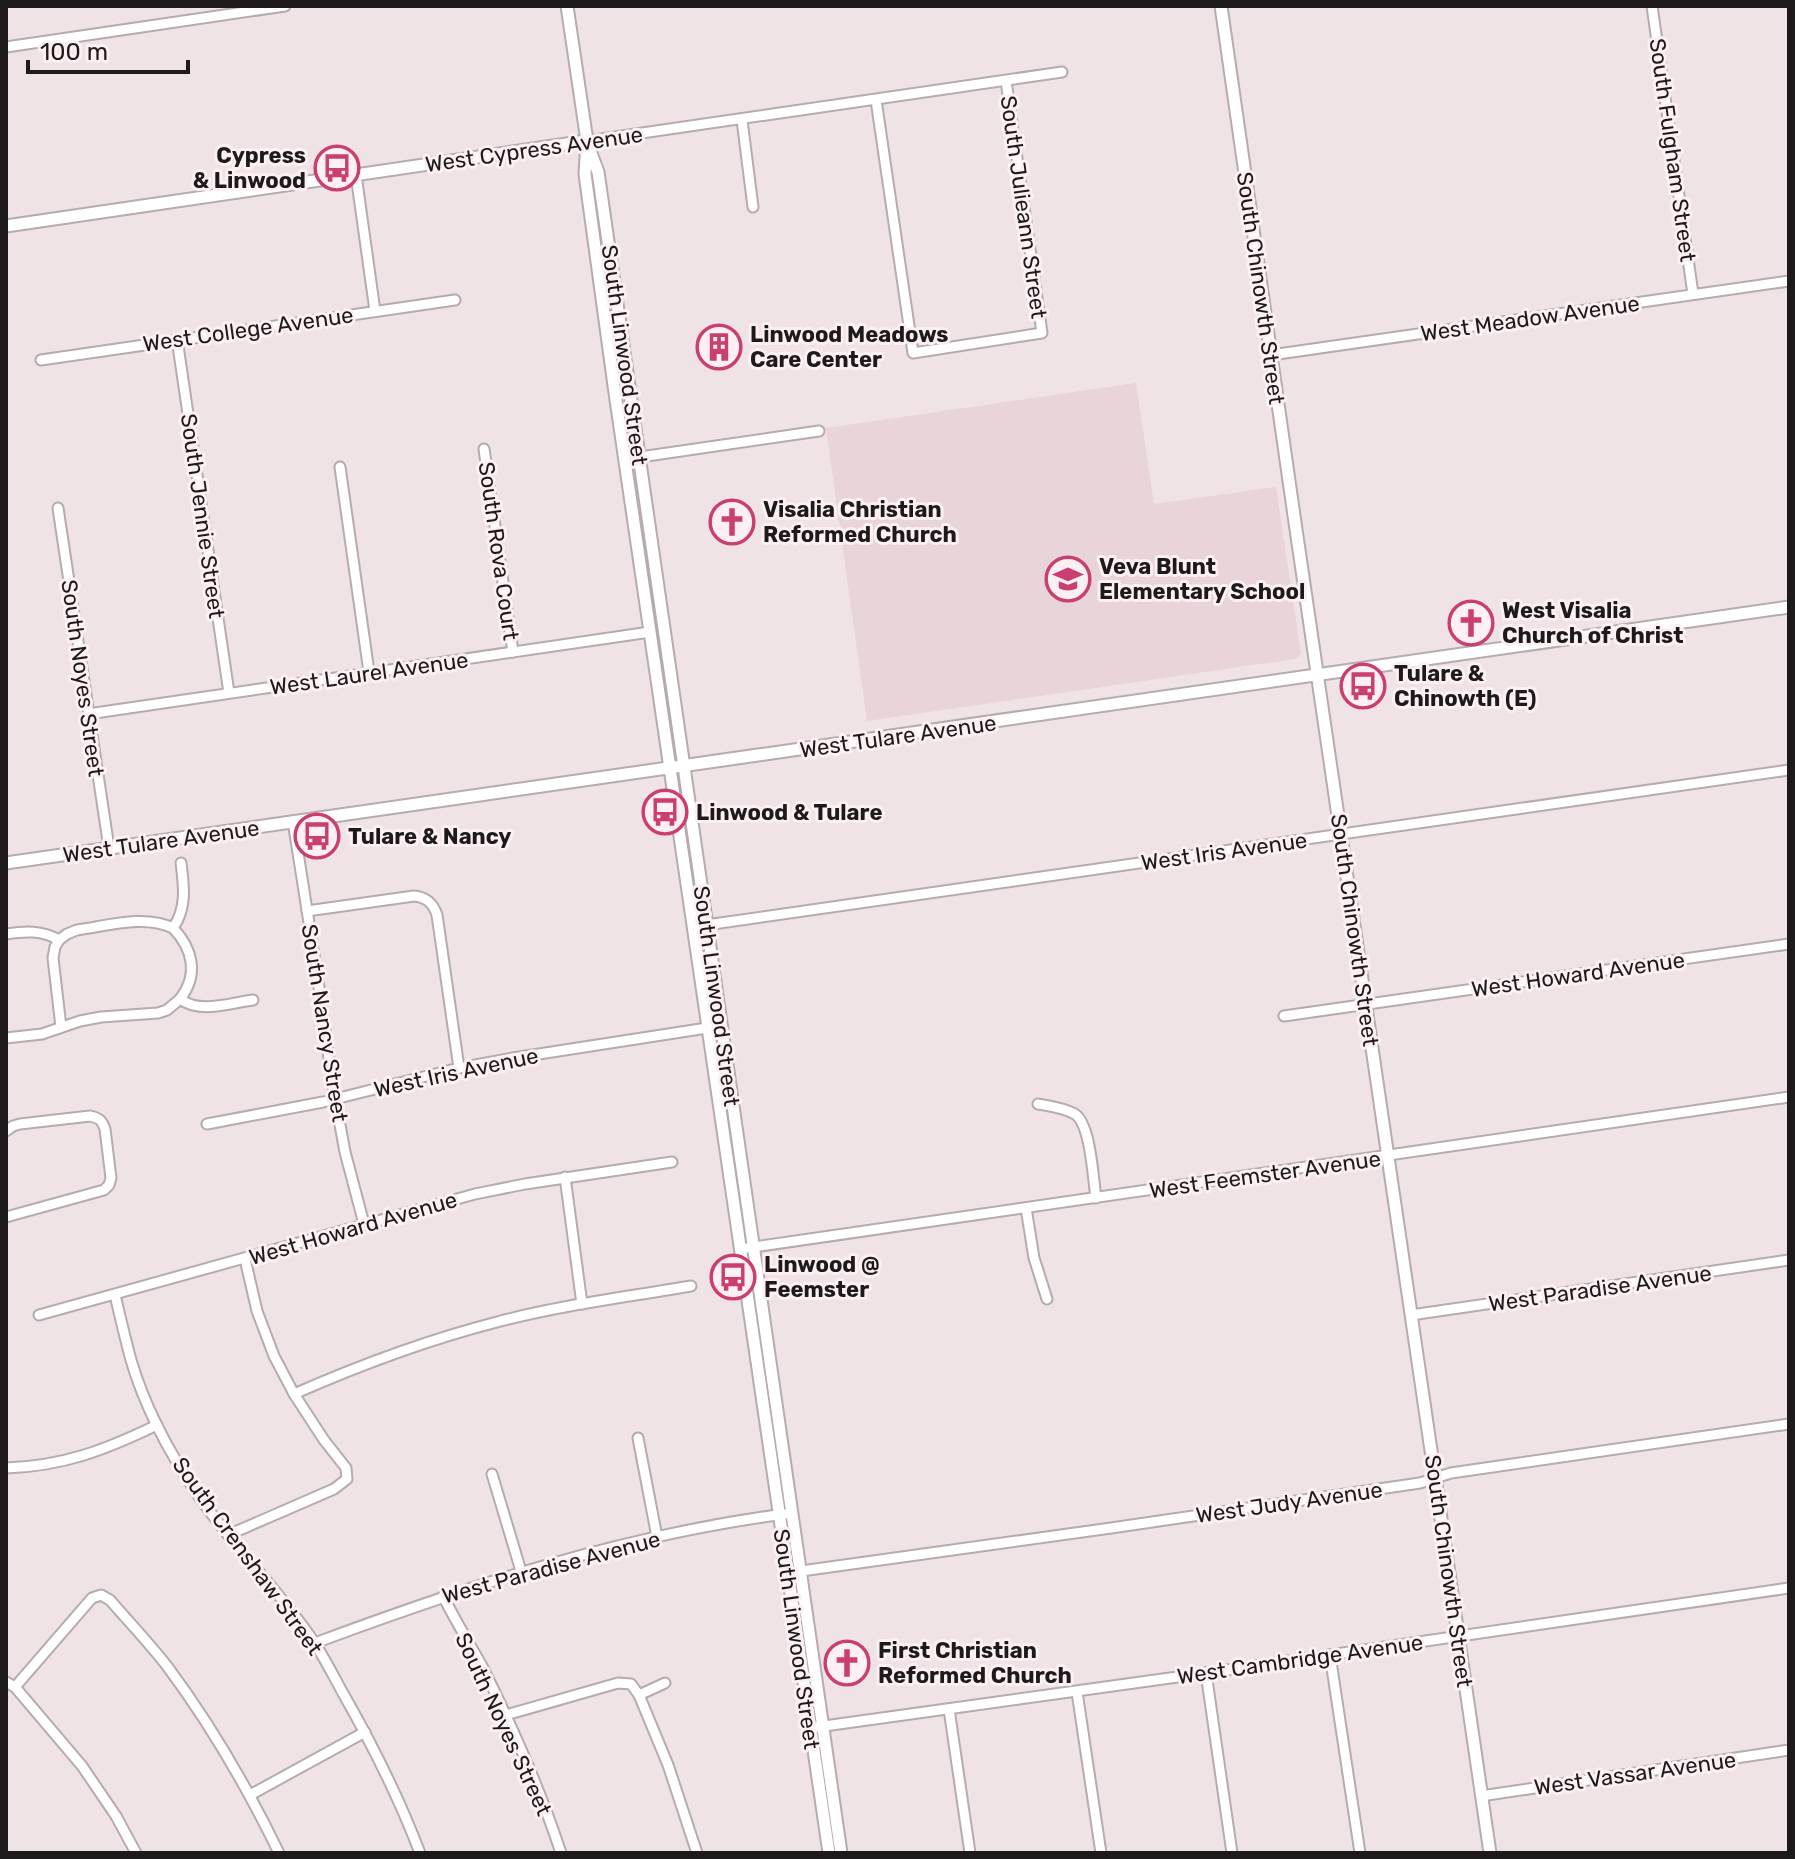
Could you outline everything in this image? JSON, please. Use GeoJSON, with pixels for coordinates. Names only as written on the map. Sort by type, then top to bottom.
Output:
{"type":"FeatureCollection","features":[{"type":"Feature","properties":{"kind":"street"},"geometry":{"type":"LineString","coordinates":[[6,47],[285,6]]}},
{"type":"Feature","properties":{"kind":"street","name":"South Linwood Street"},"geometry":{"type":"LineString","coordinates":[[567,6],[587,141],[598,172],[792,1513],[829,1853]]}},
{"type":"Feature","properties":{"kind":"street","name":"South Chinowth Street"},"geometry":{"type":"LineString","coordinates":[[1221,6],[1316,676],[1367,1004],[1490,1853]]}},
{"type":"Feature","properties":{"kind":"street","name":"South Fulgham Street"},"geometry":{"type":"LineString","coordinates":[[1652,6],[1693,294]]}},
{"type":"Feature","properties":{"kind":"street","name":"West Cypress Avenue"},"geometry":{"type":"LineString","coordinates":[[6,226],[1062,72]]}},
{"type":"Feature","properties":{"kind":"street","name":"South Julieann Street"},"geometry":{"type":"LineString","coordinates":[[876,100],[913,353],[1042,333],[1006,81]]}},
{"type":"Feature","properties":{"kind":"street"},"geometry":{"type":"LineString","coordinates":[[742,120],[753,207]]}},
{"type":"Feature","properties":{"kind":"street","name":"South Linwood Street"},"geometry":{"type":"LineString","coordinates":[[587,141],[585,174],[615,393],[787,1573],[841,1853]]}},
{"type":"Feature","properties":{"kind":"street"},"geometry":{"type":"LineString","coordinates":[[356,175],[375,311]]}},
{"type":"Feature","properties":{"kind":"street","name":"West Meadow Avenue"},"geometry":{"type":"LineString","coordinates":[[1271,355],[1789,281]]}},
{"type":"Feature","properties":{"kind":"street","name":"West College Avenue"},"geometry":{"type":"LineString","coordinates":[[41,360],[455,300]]}},
{"type":"Feature","properties":{"kind":"street","name":"South Jennie Street"},"geometry":{"type":"LineString","coordinates":[[177,339],[229,693]]}},
{"type":"Feature","properties":{"kind":"street"},"geometry":{"type":"LineString","coordinates":[[615,393],[625,412],[631,450],[640,457],[819,431]]}},
{"type":"Feature","properties":{"kind":"street","name":"South Rova Court"},"geometry":{"type":"LineString","coordinates":[[484,449],[513,652]]}},
{"type":"Feature","properties":{"kind":"street"},"geometry":{"type":"LineString","coordinates":[[340,467],[369,672]]}},
{"type":"Feature","properties":{"kind":"street","name":"South Noyes Street"},"geometry":{"type":"LineString","coordinates":[[58,508],[109,848]]}},
{"type":"Feature","properties":{"kind":"street","name":"West Tulare Avenue"},"geometry":{"type":"LineString","coordinates":[[6,863],[1789,607]]}},
{"type":"Feature","properties":{"kind":"street"},"geometry":{"type":"LineString","coordinates":[[650,632],[657,628],[661,612]]}},
{"type":"Feature","properties":{"kind":"street","name":"West Laurel Avenue"},"geometry":{"type":"LineString","coordinates":[[88,714],[650,632]]}},
{"type":"Feature","properties":{"kind":"street","name":"West Iris Avenue"},"geometry":{"type":"LineString","coordinates":[[706,925],[1789,770]]}},
{"type":"Feature","properties":{"kind":"street","name":"South Nancy Street"},"geometry":{"type":"LineString","coordinates":[[293,821],[335,1099],[364,1224]]}},
{"type":"Feature","properties":{"kind":"street"},"geometry":{"type":"LineString","coordinates":[[173,928],[184,899],[181,863]]}},
{"type":"Feature","properties":{"kind":"street"},"geometry":{"type":"LineString","coordinates":[[307,911],[414,896],[430,902],[437,915],[459,1068]]}},
{"type":"Feature","properties":{"kind":"street"},"geometry":{"type":"LineString","coordinates":[[6,1038],[42,1034],[101,1017],[167,1010],[188,989],[192,966],[182,937],[173,928],[155,921],[77,930],[67,934],[59,940],[53,958],[61,1027]]}},
{"type":"Feature","properties":{"kind":"street"},"geometry":{"type":"LineString","coordinates":[[695,941],[698,932],[706,925]]}},
{"type":"Feature","properties":{"kind":"street"},"geometry":{"type":"LineString","coordinates":[[6,934],[41,932],[59,940]]}},
{"type":"Feature","properties":{"kind":"street","name":"West Howard Avenue"},"geometry":{"type":"LineString","coordinates":[[1284,1016],[1789,944]]}},
{"type":"Feature","properties":{"kind":"street"},"geometry":{"type":"LineString","coordinates":[[180,999],[196,1007],[253,1000]]}},
{"type":"Feature","properties":{"kind":"street","name":"West Iris Avenue"},"geometry":{"type":"LineString","coordinates":[[207,1124],[335,1099],[459,1068],[707,1028]]}},
{"type":"Feature","properties":{"kind":"street","name":"West Feemster Avenue"},"geometry":{"type":"LineString","coordinates":[[740,1249],[1789,1097]]}},
{"type":"Feature","properties":{"kind":"street"},"geometry":{"type":"LineString","coordinates":[[1038,1104],[1078,1116],[1086,1134],[1096,1198]]}},
{"type":"Feature","properties":{"kind":"street"},"geometry":{"type":"LineString","coordinates":[[6,1131],[20,1124],[90,1116],[98,1118],[105,1129],[111,1178],[104,1190],[6,1217]]}},
{"type":"Feature","properties":{"kind":"street","name":"West Howard Avenue"},"geometry":{"type":"LineString","coordinates":[[39,1315],[475,1194],[672,1162]]}},
{"type":"Feature","properties":{"kind":"street"},"geometry":{"type":"LineString","coordinates":[[565,1177],[582,1304]]}},
{"type":"Feature","properties":{"kind":"street"},"geometry":{"type":"LineString","coordinates":[[1026,1208],[1034,1258],[1047,1299]]}},
{"type":"Feature","properties":{"kind":"street"},"geometry":{"type":"LineString","coordinates":[[228,1535],[334,1489],[347,1479],[346,1468],[294,1394],[274,1356],[257,1311],[245,1259]]}},
{"type":"Feature","properties":{"kind":"street","name":"West Paradise Avenue"},"geometry":{"type":"LineString","coordinates":[[1411,1315],[1789,1260]]}},
{"type":"Feature","properties":{"kind":"street"},"geometry":{"type":"LineString","coordinates":[[294,1394],[415,1346],[499,1321],[691,1286]]}},
{"type":"Feature","properties":{"kind":"street","name":"South Crenshaw Street"},"geometry":{"type":"LineString","coordinates":[[115,1295],[132,1361],[157,1425],[198,1495],[277,1591],[315,1643],[365,1732],[420,1853]]}},
{"type":"Feature","properties":{"kind":"street","name":"West Judy Avenue"},"geometry":{"type":"LineString","coordinates":[[787,1573],[1420,1483],[1467,1470],[1789,1424]]}},
{"type":"Feature","properties":{"kind":"street"},"geometry":{"type":"LineString","coordinates":[[6,1468],[69,1460],[116,1445],[157,1425]]}},
{"type":"Feature","properties":{"kind":"street"},"geometry":{"type":"LineString","coordinates":[[638,1438],[657,1537]]}},
{"type":"Feature","properties":{"kind":"street"},"geometry":{"type":"LineString","coordinates":[[492,1474],[521,1571]]}},
{"type":"Feature","properties":{"kind":"street","name":"West Paradise Avenue"},"geometry":{"type":"LineString","coordinates":[[315,1643],[521,1571],[657,1537],[792,1513]]}},
{"type":"Feature","properties":{"kind":"street","name":"West Cambridge Avenue"},"geometry":{"type":"LineString","coordinates":[[816,1727],[1789,1588]]}},
{"type":"Feature","properties":{"kind":"street"},"geometry":{"type":"LineString","coordinates":[[136,1853],[116,1816],[82,1766],[10,1685],[92,1598],[101,1595],[110,1600],[165,1664],[216,1735],[279,1853]]}},
{"type":"Feature","properties":{"kind":"street","name":"South Noyes Street"},"geometry":{"type":"LineString","coordinates":[[443,1596],[506,1715],[561,1853]]}},
{"type":"Feature","properties":{"kind":"street"},"geometry":{"type":"LineString","coordinates":[[1330,1655],[1360,1853]]}},
{"type":"Feature","properties":{"kind":"street"},"geometry":{"type":"LineString","coordinates":[[1206,1673],[1232,1853]]}},
{"type":"Feature","properties":{"kind":"street"},"geometry":{"type":"LineString","coordinates":[[506,1715],[618,1683],[631,1684],[639,1695],[668,1765],[697,1853]]}},
{"type":"Feature","properties":{"kind":"street"},"geometry":{"type":"LineString","coordinates":[[639,1695],[665,1683]]}},
{"type":"Feature","properties":{"kind":"street"},"geometry":{"type":"LineString","coordinates":[[1077,1692],[1101,1853]]}},
{"type":"Feature","properties":{"kind":"street"},"geometry":{"type":"LineString","coordinates":[[949,1709],[970,1853]]}},
{"type":"Feature","properties":{"kind":"street"},"geometry":{"type":"LineString","coordinates":[[250,1795],[365,1732]]}},
{"type":"Feature","properties":{"kind":"street","name":"West Vassar Avenue"},"geometry":{"type":"LineString","coordinates":[[1481,1796],[1789,1750]]}},
{"type":"Feature","properties":{"kind":"shaded area","name":"Veva Blunt Elementary School"},"geometry":{"type":"Polygon","coordinates":[[[1136,383],[1154,504],[1276,487],[1301,654],[1295,659],[867,721],[826,428],[1136,383]]]}},
{"type":"Feature","properties":{"kind":"place","name":"Cypress & Linwood"},"geometry":{"type":"Point","coordinates":[337,168]}},
{"type":"Feature","properties":{"kind":"place","name":"Linwood Meadows Care Center"},"geometry":{"type":"Point","coordinates":[719,347]}},
{"type":"Feature","properties":{"kind":"place","name":"Visalia Christian Reformed Church"},"geometry":{"type":"Point","coordinates":[732,522]}},
{"type":"Feature","properties":{"kind":"place","name":"Veva Blunt Elementary School"},"geometry":{"type":"Point","coordinates":[1068,579]}},
{"type":"Feature","properties":{"kind":"place","name":"West Visalia Church of Christ"},"geometry":{"type":"Point","coordinates":[1471,623]}},
{"type":"Feature","properties":{"kind":"place","name":"Tulare & Chinowth (E)"},"geometry":{"type":"Point","coordinates":[1363,686]}},
{"type":"Feature","properties":{"kind":"place","name":"Linwood & Tulare"},"geometry":{"type":"Point","coordinates":[665,812]}},
{"type":"Feature","properties":{"kind":"place","name":"Tulare & Nancy"},"geometry":{"type":"Point","coordinates":[317,836]}},
{"type":"Feature","properties":{"kind":"place","name":"Linwood @ Feemster"},"geometry":{"type":"Point","coordinates":[733,1277]}},
{"type":"Feature","properties":{"kind":"place","name":"First Christian Reformed Church"},"geometry":{"type":"Point","coordinates":[847,1663]}}]}
